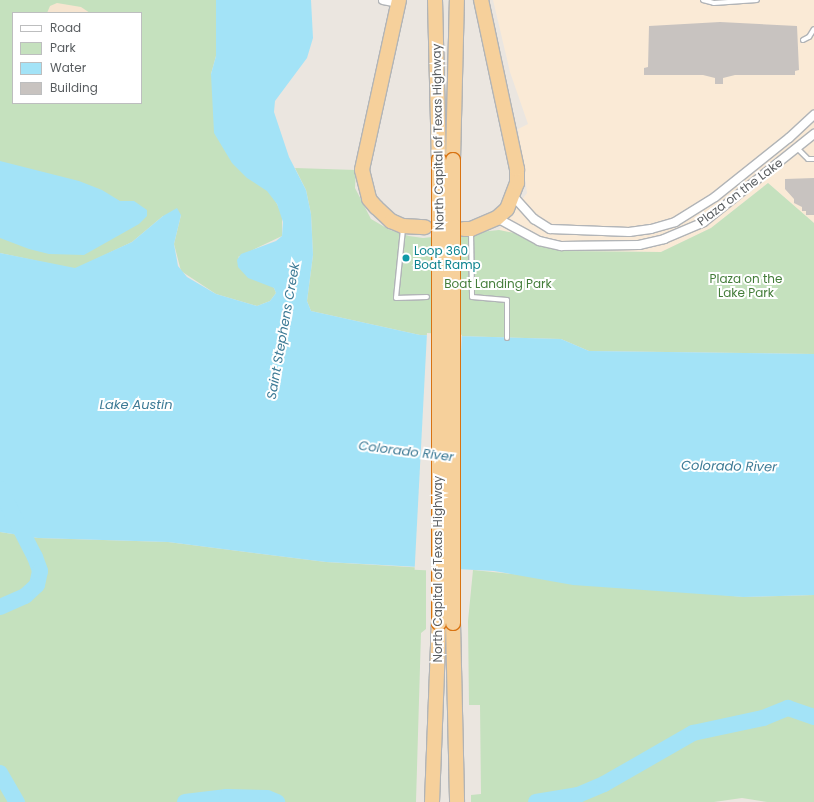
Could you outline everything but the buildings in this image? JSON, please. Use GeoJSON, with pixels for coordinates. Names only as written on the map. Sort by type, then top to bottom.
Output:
{"type":"FeatureCollection","features":[{"type":"Feature","properties":{"kind":"highway","name":"North Capital of Texas Highway"},"geometry":{"type":"LineString","coordinates":[[435,0],[446,160]]}},
{"type":"Feature","properties":{"kind":"highway","name":"North Capital of Texas Highway"},"geometry":{"type":"LineString","coordinates":[[457,0],[446,160],[446,623],[457,802]]}},
{"type":"Feature","properties":{"kind":"highway"},"geometry":{"type":"LineString","coordinates":[[468,229],[497,218],[507,209],[514,197],[517,169],[481,0]]}},
{"type":"Feature","properties":{"kind":"highway"},"geometry":{"type":"LineString","coordinates":[[399,2],[362,170],[369,199],[391,221],[403,226],[426,227]]}},
{"type":"Feature","properties":{"kind":"highway","name":"North Capital of Texas Highway"},"geometry":{"type":"LineString","coordinates":[[432,802],[446,623]]}},
{"type":"Feature","properties":{"kind":"street"},"geometry":{"type":"LineString","coordinates":[[384,0],[399,2]]}},
{"type":"Feature","properties":{"kind":"street","name":"Plaza on the Lake"},"geometry":{"type":"LineString","coordinates":[[514,197],[534,220],[550,229],[629,232],[675,222],[692,213],[789,138],[814,115]]}},
{"type":"Feature","properties":{"kind":"street","name":"Plaza on the Lake"},"geometry":{"type":"LineString","coordinates":[[497,218],[550,245],[599,246],[651,242],[682,232],[704,222],[798,149],[814,134]]}},
{"type":"Feature","properties":{"kind":"street"},"geometry":{"type":"LineString","coordinates":[[789,138],[798,149]]}},
{"type":"Feature","properties":{"kind":"lane"},"geometry":{"type":"LineString","coordinates":[[703,0],[714,3],[757,0]]}},
{"type":"Feature","properties":{"kind":"lane"},"geometry":{"type":"LineString","coordinates":[[803,40],[809,37],[814,29]]}},
{"type":"Feature","properties":{"kind":"lane"},"geometry":{"type":"LineString","coordinates":[[798,149],[808,159],[814,159]]}},
{"type":"Feature","properties":{"kind":"lane"},"geometry":{"type":"LineString","coordinates":[[403,226],[396,298],[427,297]]}},
{"type":"Feature","properties":{"kind":"lane"},"geometry":{"type":"LineString","coordinates":[[468,229],[472,297],[507,300],[507,338]]}},
{"type":"Feature","properties":{"kind":"shaded area"},"geometry":{"type":"Polygon","coordinates":[[[493,0],[814,0],[814,223],[768,183],[711,228],[661,252],[566,251],[539,245],[514,233],[499,230],[527,193],[518,129],[528,124],[510,72],[493,0]]]}},
{"type":"Feature","properties":{"kind":"green space"},"geometry":{"type":"Polygon","coordinates":[[[0,0],[216,0],[216,56],[211,74],[282,214],[282,236],[238,257],[274,288],[276,293],[270,301],[257,306],[216,294],[181,271],[174,244],[181,215],[163,216],[132,242],[75,269],[0,253],[0,0]]]}},
{"type":"Feature","properties":{"kind":"green space"},"geometry":{"type":"Polygon","coordinates":[[[295,168],[356,170],[355,188],[371,219],[390,230],[409,236],[423,238],[499,230],[514,233],[539,245],[566,251],[661,252],[711,228],[768,183],[814,223],[814,354],[589,351],[561,339],[420,335],[311,311],[307,301],[313,255],[311,214],[306,190],[295,168]]]}},
{"type":"Feature","properties":{"kind":"green space"},"geometry":{"type":"Polygon","coordinates":[[[0,532],[38,538],[168,542],[326,562],[426,568],[426,629],[421,633],[416,802],[0,802],[0,532]]]}},
{"type":"Feature","properties":{"kind":"green space"},"geometry":{"type":"Polygon","coordinates":[[[473,570],[743,597],[814,595],[814,802],[767,802],[742,798],[714,802],[471,802],[471,795],[481,794],[480,705],[469,705],[468,621],[473,570]]]}},
{"type":"Feature","properties":{"kind":"sand"},"geometry":{"type":"Polygon","coordinates":[[[57,3],[81,7],[88,12],[47,12],[50,6],[57,3]]]}},
{"type":"Feature","properties":{"kind":"water","name":"Lake Austin"},"geometry":{"type":"Polygon","coordinates":[[[216,0],[311,0],[313,38],[307,58],[275,101],[274,112],[289,157],[306,190],[311,214],[313,255],[307,301],[311,311],[420,335],[561,339],[589,351],[814,354],[814,595],[743,597],[573,585],[494,571],[326,562],[168,542],[38,538],[0,532],[0,253],[75,268],[132,242],[163,216],[177,208],[181,215],[174,244],[178,266],[187,277],[216,294],[257,306],[270,301],[276,293],[274,288],[248,278],[238,267],[237,260],[241,254],[276,241],[282,236],[283,222],[277,204],[267,191],[247,178],[232,163],[214,133],[211,74],[216,56],[216,0]]]}},
{"type":"Feature","properties":{"kind":"water"},"geometry":{"type":"Polygon","coordinates":[[[0,161],[79,181],[102,190],[120,201],[134,201],[147,210],[147,216],[139,224],[84,255],[49,254],[29,249],[0,238],[0,161]]]}},
{"type":"Feature","properties":{"kind":"pier"},"geometry":{"type":"Polygon","coordinates":[[[427,333],[462,335],[450,572],[415,570],[427,333]]]}},
{"type":"Feature","properties":{"kind":"waterway"},"geometry":{"type":"LineString","coordinates":[[0,489],[35,557],[40,571],[37,585],[25,596],[0,607]]}},
{"type":"Feature","properties":{"kind":"waterway"},"geometry":{"type":"LineString","coordinates":[[536,802],[578,795],[604,784],[693,733],[763,718],[788,708],[814,717]]}},
{"type":"Feature","properties":{"kind":"waterway"},"geometry":{"type":"LineString","coordinates":[[0,773],[17,802]]}},
{"type":"Feature","properties":{"kind":"waterway"},"geometry":{"type":"LineString","coordinates":[[185,802],[227,797],[267,798],[277,802]]}},
{"type":"Feature","properties":{"kind":"place","name":"Loop 360 Boat Ramp"},"geometry":{"type":"Point","coordinates":[406,258]}},
{"type":"Feature","properties":{"kind":"park label","name":"Boat Landing Park"},"geometry":{"type":"Point","coordinates":[498,284]}},
{"type":"Feature","properties":{"kind":"park label","name":"Plaza on the Lake Park"},"geometry":{"type":"Point","coordinates":[746,286]}},
{"type":"Feature","properties":{"kind":"water label","name":"Saint Stephens Creek"},"geometry":{"type":"Point","coordinates":[284,331]}},
{"type":"Feature","properties":{"kind":"water label","name":"Colorado River"},"geometry":{"type":"Point","coordinates":[406,452]}},
{"type":"Feature","properties":{"kind":"water label","name":"Colorado River"},"geometry":{"type":"Point","coordinates":[729,467]}}]}
